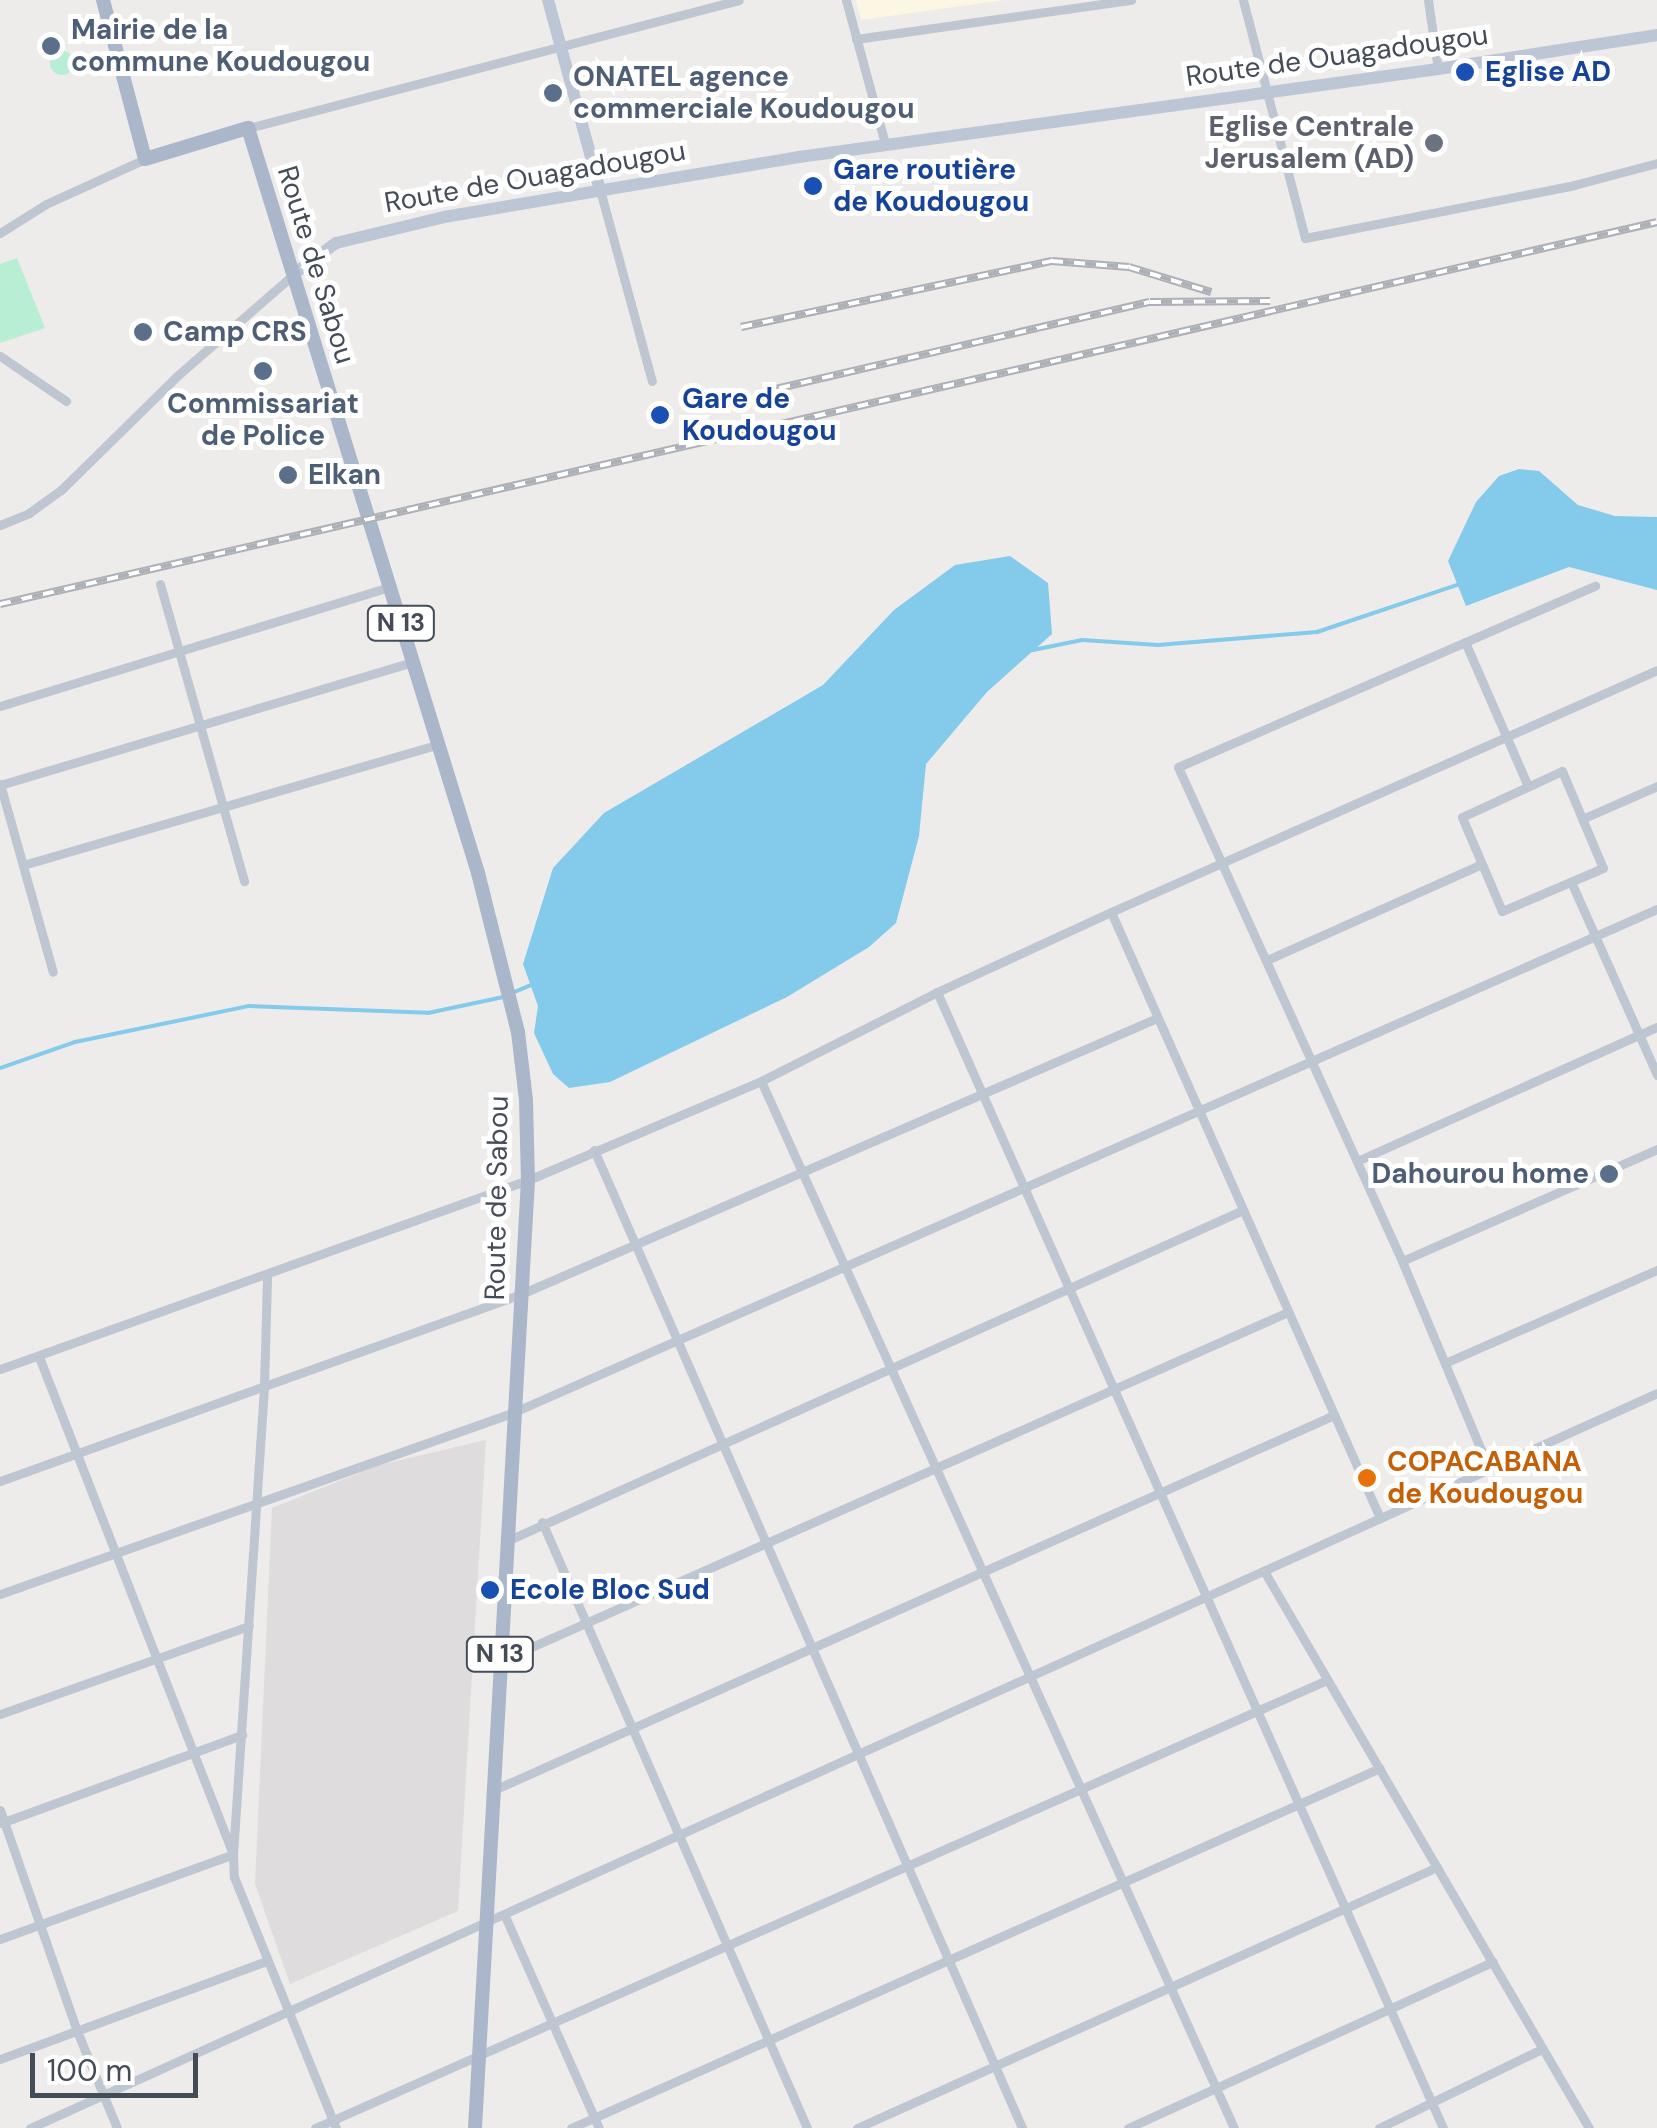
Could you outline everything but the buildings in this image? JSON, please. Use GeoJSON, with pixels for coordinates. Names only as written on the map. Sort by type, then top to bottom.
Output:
{"type":"FeatureCollection","features":[{"type":"Feature","properties":{"kind":"main road"},"geometry":{"type":"LineString","coordinates":[[103,0],[145,159],[248,128]]}},
{"type":"Feature","properties":{"kind":"main road","name":"Route de Sabou"},"geometry":{"type":"LineString","coordinates":[[248,128],[295,273],[366,521],[439,744],[506,973],[523,1063],[528,1180],[475,2128]]}},
{"type":"Feature","properties":{"kind":"street"},"geometry":{"type":"LineString","coordinates":[[548,0],[652,381]]}},
{"type":"Feature","properties":{"kind":"street"},"geometry":{"type":"LineString","coordinates":[[248,128],[739,0]]}},
{"type":"Feature","properties":{"kind":"street"},"geometry":{"type":"LineString","coordinates":[[846,0],[885,144]]}},
{"type":"Feature","properties":{"kind":"street"},"geometry":{"type":"LineString","coordinates":[[856,39],[1131,0]]}},
{"type":"Feature","properties":{"kind":"street"},"geometry":{"type":"LineString","coordinates":[[1243,0],[1304,238],[1574,185],[1657,163]]}},
{"type":"Feature","properties":{"kind":"street"},"geometry":{"type":"LineString","coordinates":[[1428,0],[1438,70]]}},
{"type":"Feature","properties":{"kind":"street","name":"Route de Ouagadougou"},"geometry":{"type":"LineString","coordinates":[[0,525],[29,513],[61,490],[177,376],[317,254],[358,235],[600,190],[885,144],[1438,70],[1657,35]]}},
{"type":"Feature","properties":{"kind":"street"},"geometry":{"type":"LineString","coordinates":[[0,232],[46,204],[145,159]]}},
{"type":"Feature","properties":{"kind":"street"},"geometry":{"type":"LineString","coordinates":[[0,356],[66,401]]}},
{"type":"Feature","properties":{"kind":"street"},"geometry":{"type":"LineString","coordinates":[[160,584],[244,881]]}},
{"type":"Feature","properties":{"kind":"street"},"geometry":{"type":"LineString","coordinates":[[1489,1469],[1402,1261],[1178,768],[1595,586]]}},
{"type":"Feature","properties":{"kind":"street"},"geometry":{"type":"LineString","coordinates":[[0,706],[390,587]]}},
{"type":"Feature","properties":{"kind":"street"},"geometry":{"type":"LineString","coordinates":[[1465,642],[1528,786]]}},
{"type":"Feature","properties":{"kind":"street"},"geometry":{"type":"LineString","coordinates":[[53,972],[0,784],[414,662]]}},
{"type":"Feature","properties":{"kind":"street"},"geometry":{"type":"LineString","coordinates":[[0,1370],[528,1180],[761,1081],[937,992],[1110,912],[1222,866],[1657,670]]}},
{"type":"Feature","properties":{"kind":"street"},"geometry":{"type":"LineString","coordinates":[[23,865],[439,744]]}},
{"type":"Feature","properties":{"kind":"street"},"geometry":{"type":"LineString","coordinates":[[1562,771],[1603,868],[1502,911],[1462,817],[1528,786],[1562,771]]}},
{"type":"Feature","properties":{"kind":"street"},"geometry":{"type":"LineString","coordinates":[[1582,819],[1657,786]]}},
{"type":"Feature","properties":{"kind":"street"},"geometry":{"type":"LineString","coordinates":[[1267,960],[1482,864]]}},
{"type":"Feature","properties":{"kind":"street"},"geometry":{"type":"LineString","coordinates":[[1572,884],[1657,1075]]}},
{"type":"Feature","properties":{"kind":"street"},"geometry":{"type":"LineString","coordinates":[[0,1594],[256,1500],[512,1413],[1200,1114],[1657,909]]}},
{"type":"Feature","properties":{"kind":"street"},"geometry":{"type":"LineString","coordinates":[[1110,912],[1380,1518]]}},
{"type":"Feature","properties":{"kind":"street"},"geometry":{"type":"LineString","coordinates":[[937,992],[1444,2128]]}},
{"type":"Feature","properties":{"kind":"street"},"geometry":{"type":"LineString","coordinates":[[0,1482],[521,1294],[1158,1018]]}},
{"type":"Feature","properties":{"kind":"street"},"geometry":{"type":"LineString","coordinates":[[1357,1161],[1657,1027]]}},
{"type":"Feature","properties":{"kind":"street"},"geometry":{"type":"LineString","coordinates":[[761,1081],[1234,2128]]}},
{"type":"Feature","properties":{"kind":"street"},"geometry":{"type":"LineString","coordinates":[[1402,1261],[1657,1149]]}},
{"type":"Feature","properties":{"kind":"street"},"geometry":{"type":"LineString","coordinates":[[594,1150],[1022,2128]]}},
{"type":"Feature","properties":{"kind":"street"},"geometry":{"type":"LineString","coordinates":[[508,1540],[1243,1210]]}},
{"type":"Feature","properties":{"kind":"street"},"geometry":{"type":"LineString","coordinates":[[1445,1363],[1657,1270]]}},
{"type":"Feature","properties":{"kind":"street"},"geometry":{"type":"LineString","coordinates":[[267,1276],[264,1386],[234,1876],[334,2124]]}},
{"type":"Feature","properties":{"kind":"street"},"geometry":{"type":"LineString","coordinates":[[500,1662],[1288,1312]]}},
{"type":"Feature","properties":{"kind":"street"},"geometry":{"type":"LineString","coordinates":[[40,1356],[233,1854]]}},
{"type":"Feature","properties":{"kind":"street"},"geometry":{"type":"LineString","coordinates":[[30,2128],[286,2009],[1657,1393]]}},
{"type":"Feature","properties":{"kind":"street"},"geometry":{"type":"LineString","coordinates":[[496,1789],[1334,1415]]}},
{"type":"Feature","properties":{"kind":"street"},"geometry":{"type":"LineString","coordinates":[[542,1522],[807,2128]]}},
{"type":"Feature","properties":{"kind":"street"},"geometry":{"type":"LineString","coordinates":[[1264,1571],[1589,2128]]}},
{"type":"Feature","properties":{"kind":"street"},"geometry":{"type":"LineString","coordinates":[[0,1714],[248,1626]]}},
{"type":"Feature","properties":{"kind":"street"},"geometry":{"type":"LineString","coordinates":[[315,2128],[334,2124],[1328,1680]]}},
{"type":"Feature","properties":{"kind":"street"},"geometry":{"type":"LineString","coordinates":[[2,1823],[242,1735]]}},
{"type":"Feature","properties":{"kind":"street"},"geometry":{"type":"LineString","coordinates":[[570,2128],[597,2123],[949,1960],[1380,1768]]}},
{"type":"Feature","properties":{"kind":"street"},"geometry":{"type":"LineString","coordinates":[[0,1810],[77,2031],[116,2128]]}},
{"type":"Feature","properties":{"kind":"street"},"geometry":{"type":"LineString","coordinates":[[0,1940],[233,1854]]}},
{"type":"Feature","properties":{"kind":"street"},"geometry":{"type":"LineString","coordinates":[[857,2128],[1437,1867]]}},
{"type":"Feature","properties":{"kind":"street"},"geometry":{"type":"LineString","coordinates":[[504,1914],[597,2123]]}},
{"type":"Feature","properties":{"kind":"street"},"geometry":{"type":"LineString","coordinates":[[0,2059],[268,1961]]}},
{"type":"Feature","properties":{"kind":"street"},"geometry":{"type":"LineString","coordinates":[[1128,2128],[1492,1962]]}},
{"type":"Feature","properties":{"kind":"street"},"geometry":{"type":"LineString","coordinates":[[1380,2128],[1542,2048]]}},
{"type":"Feature","properties":{"kind":"shaded area"},"geometry":{"type":"Polygon","coordinates":[[[856,0],[1005,0],[861,20],[856,0]]]}},
{"type":"Feature","properties":{"kind":"shaded area"},"geometry":{"type":"Polygon","coordinates":[[[486,1440],[458,1911],[290,1984],[255,1884],[272,1508],[379,1465],[486,1440]]]}},
{"type":"Feature","properties":{"kind":"green space"},"geometry":{"type":"Polygon","coordinates":[[[62,51],[74,63],[62,75],[50,63],[62,51]]]}},
{"type":"Feature","properties":{"kind":"green space"},"geometry":{"type":"Polygon","coordinates":[[[17,258],[45,328],[0,343],[0,264],[17,258]]]}},
{"type":"Feature","properties":{"kind":"water"},"geometry":{"type":"Polygon","coordinates":[[[1519,469],[1539,471],[1578,505],[1615,516],[1657,517],[1657,590],[1569,567],[1466,606],[1448,561],[1476,502],[1499,476],[1519,469]]]}},
{"type":"Feature","properties":{"kind":"water"},"geometry":{"type":"Polygon","coordinates":[[[1010,556],[1048,583],[1052,634],[987,692],[926,764],[919,836],[896,923],[869,947],[787,997],[610,1082],[569,1088],[553,1074],[534,1033],[538,1006],[523,964],[553,868],[604,813],[823,685],[894,610],[955,565],[1010,556]]]}},
{"type":"Feature","properties":{"kind":"waterway"},"geometry":{"type":"LineString","coordinates":[[1033,650],[1082,640],[1158,645],[1317,632],[1457,585]]}},
{"type":"Feature","properties":{"kind":"waterway"},"geometry":{"type":"LineString","coordinates":[[512,993],[531,985]]}},
{"type":"Feature","properties":{"kind":"waterway"},"geometry":{"type":"LineString","coordinates":[[0,1068],[75,1042],[249,1006],[428,1013],[503,997]]}},
{"type":"Feature","properties":{"kind":"railway"},"geometry":{"type":"LineString","coordinates":[[0,604],[1657,222]]}},
{"type":"Feature","properties":{"kind":"railway"},"geometry":{"type":"LineString","coordinates":[[741,327],[1052,261],[1129,267],[1211,292]]}},
{"type":"Feature","properties":{"kind":"railway"},"geometry":{"type":"LineString","coordinates":[[758,393],[1150,302],[1270,301]]}},
{"type":"Feature","properties":{"kind":"place","name":"Mairie de la commune Koudougou"},"geometry":{"type":"Point","coordinates":[51,46]}},
{"type":"Feature","properties":{"kind":"place","name":"Eglise AD"},"geometry":{"type":"Point","coordinates":[1465,72]}},
{"type":"Feature","properties":{"kind":"place","name":"ONATEL agence commerciale Koudougou"},"geometry":{"type":"Point","coordinates":[553,93]}},
{"type":"Feature","properties":{"kind":"place","name":"Eglise Centrale Jerusalem (AD)"},"geometry":{"type":"Point","coordinates":[1434,143]}},
{"type":"Feature","properties":{"kind":"place","name":"Gare routière de Koudougou"},"geometry":{"type":"Point","coordinates":[813,186]}},
{"type":"Feature","properties":{"kind":"place","name":"Camp CRS"},"geometry":{"type":"Point","coordinates":[143,332]}},
{"type":"Feature","properties":{"kind":"place","name":"Commissariat de Police"},"geometry":{"type":"Point","coordinates":[263,371]}},
{"type":"Feature","properties":{"kind":"place","name":"Gare de Koudougou"},"geometry":{"type":"Point","coordinates":[660,415]}},
{"type":"Feature","properties":{"kind":"place","name":"Elkan"},"geometry":{"type":"Point","coordinates":[288,475]}},
{"type":"Feature","properties":{"kind":"place","name":"Dahourou home"},"geometry":{"type":"Point","coordinates":[1609,1174]}},
{"type":"Feature","properties":{"kind":"place","name":"COPACABANA de Koudougou"},"geometry":{"type":"Point","coordinates":[1367,1478]}},
{"type":"Feature","properties":{"kind":"place","name":"Ecole Bloc Sud"},"geometry":{"type":"Point","coordinates":[490,1590]}}]}
